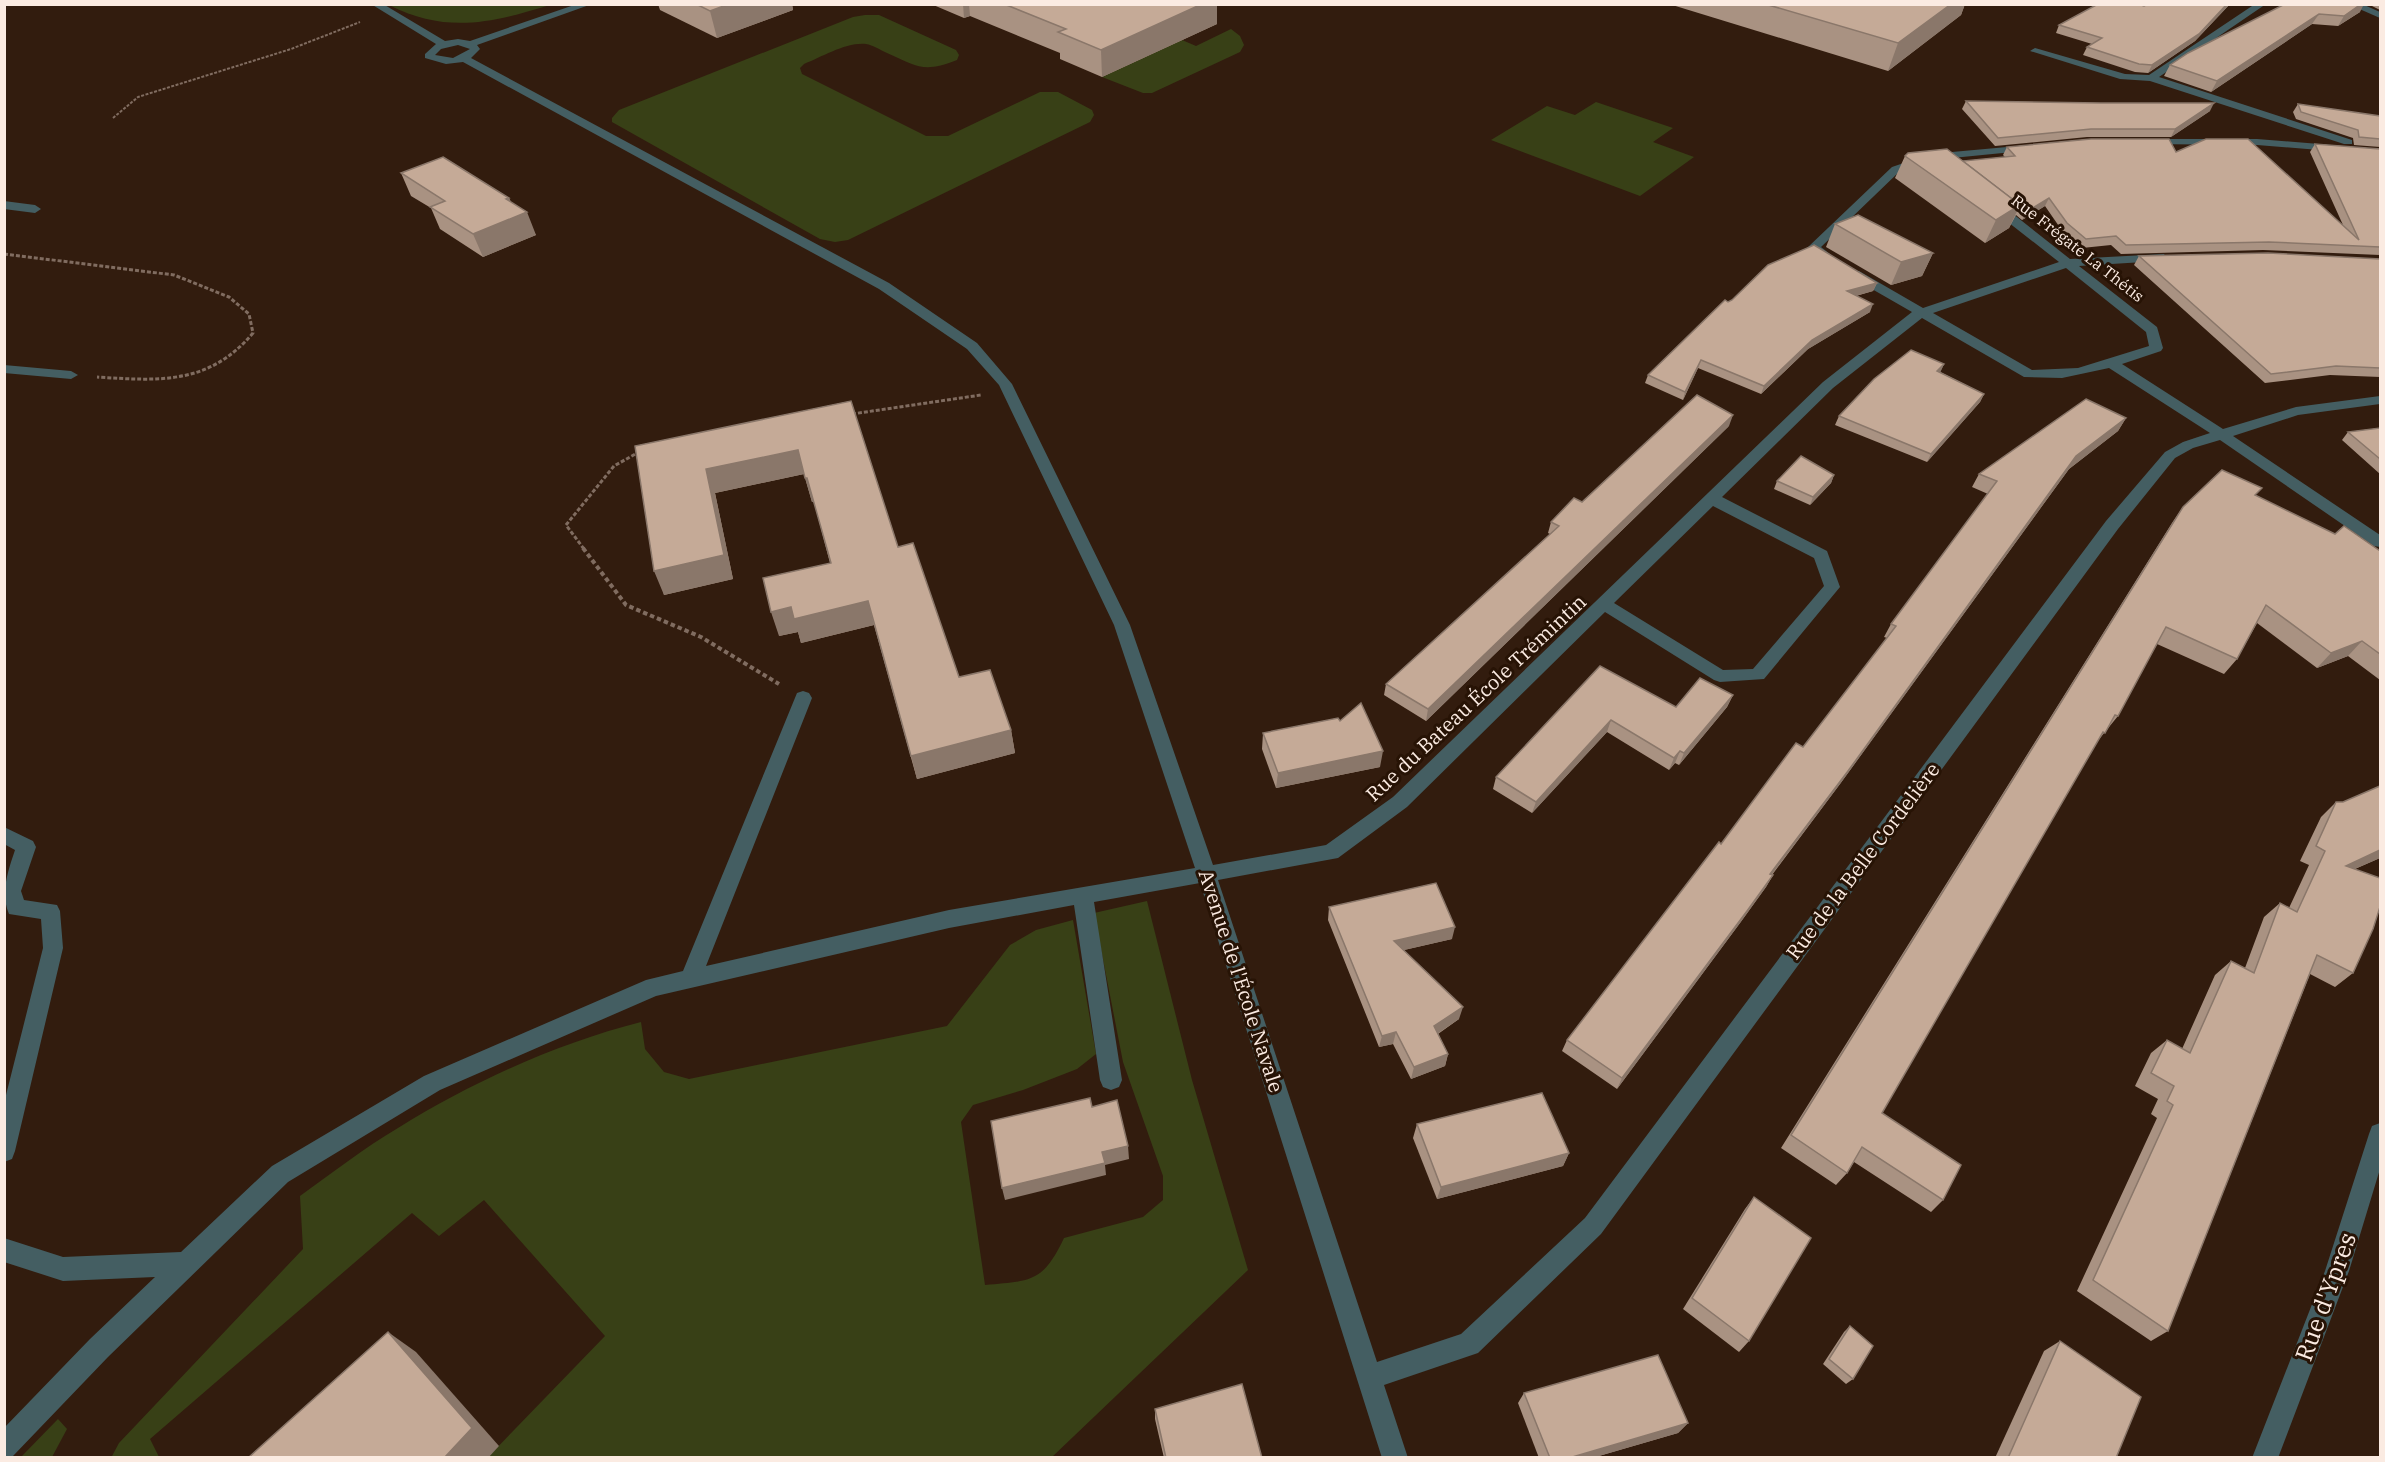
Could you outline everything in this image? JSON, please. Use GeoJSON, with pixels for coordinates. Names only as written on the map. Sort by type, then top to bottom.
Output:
{"type":"FeatureCollection","features":[{"type":"Feature","properties":{"kind":"street"},"geometry":{"type":"LineString","coordinates":[[375,4],[444,45]]}},
{"type":"Feature","properties":{"kind":"street"},"geometry":{"type":"LineString","coordinates":[[471,44],[476,49],[464,58],[442,61],[429,56],[432,50],[444,45],[459,42],[471,44],[588,4]]}},
{"type":"Feature","properties":{"kind":"street"},"geometry":{"type":"LineString","coordinates":[[2151,78],[2262,4]]}},
{"type":"Feature","properties":{"kind":"street"},"geometry":{"type":"LineString","coordinates":[[2352,4],[2380,15]]}},
{"type":"Feature","properties":{"kind":"street"},"geometry":{"type":"LineString","coordinates":[[2035,51],[2124,77],[2151,78],[2267,130],[2377,151]]}},
{"type":"Feature","properties":{"kind":"street","name":"Avenue de l'École Navale"},"geometry":{"type":"LineString","coordinates":[[464,58],[884,286],[972,346],[1008,391],[1122,625],[1207,875],[1395,1458]]}},
{"type":"Feature","properties":{"kind":"street"},"geometry":{"type":"LineString","coordinates":[[2133,142],[2267,130],[2377,151]]}},
{"type":"Feature","properties":{"kind":"street"},"geometry":{"type":"LineString","coordinates":[[1930,157],[2042,146]]}},
{"type":"Feature","properties":{"kind":"street"},"geometry":{"type":"LineString","coordinates":[[1930,157],[1949,171]]}},
{"type":"Feature","properties":{"kind":"street","name":"Rue Frégate La Thétis"},"geometry":{"type":"LineString","coordinates":[[1930,157],[1896,169],[1813,248],[1920,313],[2029,374],[2053,376],[2112,364],[2156,348],[2152,330],[1986,199]]}},
{"type":"Feature","properties":{"kind":"street"},"geometry":{"type":"LineString","coordinates":[[4,205],[36,209]]}},
{"type":"Feature","properties":{"kind":"street","name":"Rue du Bateau École Trémintin"},"geometry":{"type":"LineString","coordinates":[[4,1447],[99,1347],[280,1174],[432,1083],[653,987],[949,919],[1331,852],[1400,802],[1605,605],[1828,385],[1920,313],[2069,263],[2177,256]]}},
{"type":"Feature","properties":{"kind":"street"},"geometry":{"type":"LineString","coordinates":[[2112,364],[2221,434],[2380,542]]}},
{"type":"Feature","properties":{"kind":"street"},"geometry":{"type":"LineString","coordinates":[[4,369],[71,375]]}},
{"type":"Feature","properties":{"kind":"street","name":"Rue de la Belle Cordelière"},"geometry":{"type":"LineString","coordinates":[[1370,1377],[1469,1344],[1593,1226],[2112,525],[2170,455],[2188,445],[2296,411],[2380,400]]}},
{"type":"Feature","properties":{"kind":"street","name":"Rue du Bateau École Trémintin"},"geometry":{"type":"LineString","coordinates":[[1605,605],[1720,676],[1758,675],[1832,587],[1821,555],[1713,499]]}},
{"type":"Feature","properties":{"kind":"street"},"geometry":{"type":"LineString","coordinates":[[691,978],[803,698]]}},
{"type":"Feature","properties":{"kind":"street"},"geometry":{"type":"LineString","coordinates":[[4,835],[26,847],[11,891],[16,908],[50,911],[52,948],[4,1151]]}},
{"type":"Feature","properties":{"kind":"street"},"geometry":{"type":"LineString","coordinates":[[1083,897],[1111,1080]]}},
{"type":"Feature","properties":{"kind":"street","name":"Rue d'Ypres"},"geometry":{"type":"LineString","coordinates":[[2265,1458],[2337,1271],[2380,1134]]}},
{"type":"Feature","properties":{"kind":"street"},"geometry":{"type":"LineString","coordinates":[[4,1250],[63,1269],[186,1264]]}},
{"type":"Feature","properties":{"kind":"path"},"geometry":{"type":"LineString","coordinates":[[113,118],[138,97],[291,49],[386,11]]}},
{"type":"Feature","properties":{"kind":"path"},"geometry":{"type":"LineString","coordinates":[[4,254],[174,275],[229,297],[249,314],[253,333],[233,355],[201,371],[166,380],[71,375]]}},
{"type":"Feature","properties":{"kind":"path"},"geometry":{"type":"LineString","coordinates":[[848,415],[1008,391]]}},
{"type":"Feature","properties":{"kind":"path"},"geometry":{"type":"LineString","coordinates":[[644,450],[614,466],[566,525],[626,605],[701,637],[803,698]]}},
{"type":"Feature","properties":{"kind":"green space"},"geometry":{"type":"Polygon","coordinates":[[[389,5],[550,5],[508,17],[469,23],[430,20],[389,5]]]}},
{"type":"Feature","properties":{"kind":"green space"},"geometry":{"type":"Polygon","coordinates":[[[879,15],[956,50],[959,55],[957,60],[936,66],[921,67],[871,45],[858,44],[850,45],[804,64],[800,68],[802,74],[926,136],[948,136],[1040,92],[1058,92],[1092,110],[1094,115],[1090,122],[848,240],[835,242],[820,239],[612,122],[612,118],[619,110],[853,17],[879,15]]]}},
{"type":"Feature","properties":{"kind":"green space"},"geometry":{"type":"Polygon","coordinates":[[[1231,29],[1240,36],[1244,45],[1240,52],[1152,93],[1143,93],[1102,77],[1182,40],[1196,46],[1231,29]]]}},
{"type":"Feature","properties":{"kind":"green space"},"geometry":{"type":"Polygon","coordinates":[[[1596,102],[1673,128],[1653,142],[1694,157],[1640,196],[1491,140],[1547,106],[1575,115],[1596,102]]]}},
{"type":"Feature","properties":{"kind":"green space"},"geometry":{"type":"Polygon","coordinates":[[[1147,901],[1192,1080],[1248,1270],[1052,1457],[488,1457],[605,1336],[484,1200],[439,1236],[412,1213],[150,1439],[159,1457],[111,1458],[119,1443],[303,1249],[300,1196],[373,1144],[426,1111],[486,1080],[547,1053],[641,1022],[645,1049],[664,1072],[689,1079],[947,1026],[1010,945],[1036,930],[1073,920],[1096,1054],[1077,1069],[1023,1090],[973,1105],[961,1122],[985,1285],[1025,1280],[1034,1276],[1049,1263],[1064,1238],[1143,1217],[1163,1200],[1163,1176],[1123,1062],[1094,913],[1147,901]]]}},
{"type":"Feature","properties":{"kind":"green space"},"geometry":{"type":"Polygon","coordinates":[[[58,1419],[67,1429],[52,1457],[21,1457],[58,1419]]]}},
{"type":"Feature","properties":{"kind":"building"},"geometry":{"type":"Polygon","coordinates":[[[696,4],[729,4],[710,11],[696,4]]]}},
{"type":"Feature","properties":{"kind":"building"},"geometry":{"type":"Polygon","coordinates":[[[1004,4],[1202,4],[1101,50],[1058,32],[1066,29],[1004,4]]]}},
{"type":"Feature","properties":{"kind":"building"},"geometry":{"type":"Polygon","coordinates":[[[1765,4],[1951,4],[1898,43],[1765,4]]]}},
{"type":"Feature","properties":{"kind":"building"},"geometry":{"type":"Polygon","coordinates":[[[2098,4],[2144,6],[2148,4],[2227,4],[2199,34],[2152,65],[2139,64],[2087,47],[2102,38],[2059,25],[2098,4]]]}},
{"type":"Feature","properties":{"kind":"building"},"geometry":{"type":"Polygon","coordinates":[[[2285,4],[2361,4],[2344,16],[2319,14],[2217,81],[2170,65],[2188,53],[2285,4]]]}},
{"type":"Feature","properties":{"kind":"building"},"geometry":{"type":"Polygon","coordinates":[[[1966,101],[2214,103],[2175,129],[2091,129],[1998,138],[1966,101]]]}},
{"type":"Feature","properties":{"kind":"building"},"geometry":{"type":"Polygon","coordinates":[[[2298,104],[2380,116],[2380,139],[2359,137],[2358,130],[2301,112],[2298,104]]]}},
{"type":"Feature","properties":{"kind":"building"},"geometry":{"type":"Polygon","coordinates":[[[2091,139],[2169,139],[2176,152],[2206,139],[2248,139],[2359,240],[2315,144],[2380,149],[2380,247],[2269,242],[2126,245],[2116,236],[2086,239],[2067,223],[2049,198],[2026,212],[1963,161],[2015,156],[2007,147],[2091,139]]]}},
{"type":"Feature","properties":{"kind":"building"},"geometry":{"type":"Polygon","coordinates":[[[1947,149],[2020,205],[1996,220],[1905,156],[1908,153],[1947,149]]]}},
{"type":"Feature","properties":{"kind":"building"},"geometry":{"type":"Polygon","coordinates":[[[443,157],[509,198],[506,199],[527,212],[473,234],[430,207],[445,201],[401,173],[443,157]]]}},
{"type":"Feature","properties":{"kind":"building"},"geometry":{"type":"Polygon","coordinates":[[[1858,215],[1933,253],[1901,262],[1835,224],[1858,215]]]}},
{"type":"Feature","properties":{"kind":"building"},"geometry":{"type":"Polygon","coordinates":[[[1814,245],[1877,283],[1847,291],[1873,304],[1812,340],[1764,386],[1701,360],[1685,392],[1648,375],[1725,300],[1728,302],[1732,300],[1768,265],[1814,245]]]}},
{"type":"Feature","properties":{"kind":"building"},"geometry":{"type":"Polygon","coordinates":[[[2268,253],[2380,259],[2380,368],[2336,366],[2271,374],[2139,256],[2268,253]]]}},
{"type":"Feature","properties":{"kind":"building"},"geometry":{"type":"Polygon","coordinates":[[[1911,350],[1944,364],[1937,371],[1984,394],[1931,454],[1839,416],[1874,379],[1911,350]]]}},
{"type":"Feature","properties":{"kind":"building"},"geometry":{"type":"Polygon","coordinates":[[[1697,395],[1733,415],[1428,709],[1386,684],[1559,526],[1551,522],[1574,498],[1582,502],[1697,395]]]}},
{"type":"Feature","properties":{"kind":"building"},"geometry":{"type":"Polygon","coordinates":[[[2086,399],[2126,418],[2076,456],[1848,771],[1770,874],[1773,875],[1747,911],[1622,1078],[1567,1040],[1719,842],[1721,844],[1796,743],[1803,747],[1896,626],[1891,624],[1997,481],[1979,474],[2086,399]]]}},
{"type":"Feature","properties":{"kind":"building"},"geometry":{"type":"Polygon","coordinates":[[[851,401],[898,547],[913,543],[959,677],[990,670],[1011,730],[911,756],[868,601],[794,619],[791,607],[771,612],[763,578],[831,563],[798,450],[706,469],[724,555],[654,571],[635,446],[851,401]]]}},
{"type":"Feature","properties":{"kind":"building"},"geometry":{"type":"Polygon","coordinates":[[[2380,428],[2380,459],[2348,432],[2380,428]]]}},
{"type":"Feature","properties":{"kind":"building"},"geometry":{"type":"Polygon","coordinates":[[[1801,456],[1834,475],[1813,497],[1777,481],[1801,456]]]}},
{"type":"Feature","properties":{"kind":"building"},"geometry":{"type":"Polygon","coordinates":[[[2222,470],[2262,488],[2255,495],[2335,534],[2344,526],[2380,551],[2380,654],[2362,641],[2331,653],[2266,605],[2237,659],[2166,627],[2118,716],[2115,715],[2105,733],[2103,732],[1882,1113],[1961,1165],[1943,1200],[1862,1147],[1847,1173],[1791,1135],[2183,507],[2222,470]]]}},
{"type":"Feature","properties":{"kind":"building"},"geometry":{"type":"Polygon","coordinates":[[[1600,666],[1676,707],[1700,678],[1733,695],[1684,753],[1680,751],[1674,758],[1611,720],[1536,802],[1496,777],[1600,666]]]}},
{"type":"Feature","properties":{"kind":"building"},"geometry":{"type":"Polygon","coordinates":[[[1361,703],[1383,751],[1278,773],[1263,733],[1338,718],[1340,721],[1361,703]]]}},
{"type":"Feature","properties":{"kind":"building"},"geometry":{"type":"Polygon","coordinates":[[[2380,786],[2380,850],[2346,866],[2380,878],[2380,907],[2373,929],[2353,973],[2317,955],[2168,1331],[2093,1280],[2173,1105],[2167,1101],[2174,1086],[2151,1073],[2167,1040],[2190,1053],[2231,961],[2254,973],[2280,903],[2297,912],[2325,851],[2316,846],[2336,802],[2343,802],[2380,786]]]}},
{"type":"Feature","properties":{"kind":"building"},"geometry":{"type":"Polygon","coordinates":[[[1436,883],[1455,927],[1394,941],[1463,1007],[1434,1026],[1448,1054],[1414,1067],[1396,1032],[1382,1036],[1329,907],[1436,883]]]}},
{"type":"Feature","properties":{"kind":"building"},"geometry":{"type":"Polygon","coordinates":[[[1542,1093],[1569,1153],[1441,1187],[1417,1124],[1542,1093]]]}},
{"type":"Feature","properties":{"kind":"building"},"geometry":{"type":"Polygon","coordinates":[[[1090,1098],[1092,1107],[1117,1100],[1128,1146],[1102,1152],[1105,1163],[1002,1188],[991,1121],[1090,1098]]]}},
{"type":"Feature","properties":{"kind":"building"},"geometry":{"type":"Polygon","coordinates":[[[1754,1197],[1811,1238],[1749,1341],[1692,1298],[1754,1197]]]}},
{"type":"Feature","properties":{"kind":"building"},"geometry":{"type":"Polygon","coordinates":[[[1850,1326],[1873,1346],[1853,1379],[1829,1359],[1850,1326]]]}},
{"type":"Feature","properties":{"kind":"building"},"geometry":{"type":"Polygon","coordinates":[[[388,1332],[472,1428],[444,1458],[248,1458],[388,1332]]]}},
{"type":"Feature","properties":{"kind":"building"},"geometry":{"type":"Polygon","coordinates":[[[2060,1341],[2141,1397],[2116,1458],[2008,1458],[2060,1341]]]}},
{"type":"Feature","properties":{"kind":"building"},"geometry":{"type":"Polygon","coordinates":[[[1658,1355],[1688,1423],[1569,1458],[1550,1458],[1524,1393],[1658,1355]]]}},
{"type":"Feature","properties":{"kind":"building"},"geometry":{"type":"Polygon","coordinates":[[[1242,1384],[1262,1458],[1166,1458],[1155,1409],[1242,1384]]]}}]}
